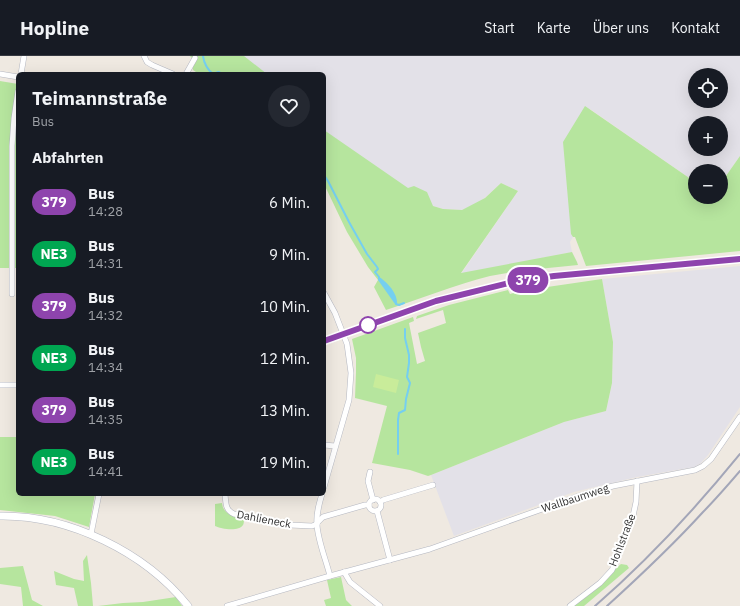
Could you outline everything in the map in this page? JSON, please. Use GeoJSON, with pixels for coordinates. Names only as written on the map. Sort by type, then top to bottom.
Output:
{"type":"FeatureCollection","features":[{"type":"Feature","properties":{"kind":"street"},"geometry":{"type":"LineString","coordinates":[[21,72],[24,56]]}},
{"type":"Feature","properties":{"kind":"street"},"geometry":{"type":"LineString","coordinates":[[144,56],[147,62],[168,72]]}},
{"type":"Feature","properties":{"kind":"street"},"geometry":{"type":"LineString","coordinates":[[187,72],[195,58]]}},
{"type":"Feature","properties":{"kind":"street"},"geometry":{"type":"LineString","coordinates":[[0,74],[16,77]]}},
{"type":"Feature","properties":{"kind":"street"},"geometry":{"type":"LineString","coordinates":[[12,294],[13,141],[16,104]]}},
{"type":"Feature","properties":{"kind":"street"},"geometry":{"type":"LineString","coordinates":[[326,340],[436,301],[513,282],[554,276],[740,259]]}},
{"type":"Feature","properties":{"kind":"street"},"geometry":{"type":"LineString","coordinates":[[326,297],[335,313],[347,344],[351,373],[349,400],[326,480]]}},
{"type":"Feature","properties":{"kind":"street"},"geometry":{"type":"LineString","coordinates":[[0,384],[16,385]]}},
{"type":"Feature","properties":{"kind":"street","name":"Wallbaumweg"},"geometry":{"type":"LineString","coordinates":[[227,606],[344,572],[430,550],[576,497],[613,486],[695,470],[703,466],[711,459],[740,417]]}},
{"type":"Feature","properties":{"kind":"street"},"geometry":{"type":"LineString","coordinates":[[326,444],[335,446]]}},
{"type":"Feature","properties":{"kind":"street"},"geometry":{"type":"LineString","coordinates":[[370,472],[368,481],[373,500]]}},
{"type":"Feature","properties":{"kind":"street","name":"Hohlstraße"},"geometry":{"type":"LineString","coordinates":[[570,606],[600,583],[612,570],[633,516],[636,502],[637,481]]}},
{"type":"Feature","properties":{"kind":"street"},"geometry":{"type":"LineString","coordinates":[[373,500],[380,502],[433,485]]}},
{"type":"Feature","properties":{"kind":"street"},"geometry":{"type":"LineString","coordinates":[[91,534],[99,496]]}},
{"type":"Feature","properties":{"kind":"street","name":"Dahlieneck"},"geometry":{"type":"LineString","coordinates":[[225,496],[228,511],[234,514],[290,525],[312,526],[317,524]]}},
{"type":"Feature","properties":{"kind":"street"},"geometry":{"type":"LineString","coordinates":[[321,496],[318,509],[318,534],[330,576]]}},
{"type":"Feature","properties":{"kind":"street"},"geometry":{"type":"LineString","coordinates":[[369,505],[373,500]]}},
{"type":"Feature","properties":{"kind":"street"},"geometry":{"type":"LineString","coordinates":[[376,511],[381,508],[380,502]]}},
{"type":"Feature","properties":{"kind":"street"},"geometry":{"type":"LineString","coordinates":[[317,524],[323,516],[365,504],[369,505]]}},
{"type":"Feature","properties":{"kind":"street"},"geometry":{"type":"LineString","coordinates":[[369,505],[371,510],[376,511]]}},
{"type":"Feature","properties":{"kind":"street"},"geometry":{"type":"LineString","coordinates":[[376,511],[390,560]]}},
{"type":"Feature","properties":{"kind":"street"},"geometry":{"type":"LineString","coordinates":[[0,516],[60,524],[91,534],[106,541],[133,556],[149,568],[188,606]]}},
{"type":"Feature","properties":{"kind":"street"},"geometry":{"type":"LineString","coordinates":[[0,522],[14,517]]}},
{"type":"Feature","properties":{"kind":"street"},"geometry":{"type":"LineString","coordinates":[[344,572],[350,582],[380,606]]}},
{"type":"Feature","properties":{"kind":"shaded area"},"geometry":{"type":"Polygon","coordinates":[[[219,56],[740,56],[740,156],[728,173],[728,164],[688,164],[688,177],[590,109],[571,234],[573,237],[570,242],[572,252],[461,274],[518,191],[501,183],[478,204],[462,210],[443,209],[433,206],[326,142],[326,72],[239,72],[219,56]]]}},
{"type":"Feature","properties":{"kind":"shaded area"},"geometry":{"type":"Polygon","coordinates":[[[740,266],[740,407],[701,463],[694,467],[637,477],[574,492],[454,536],[431,475],[564,422],[606,411],[612,383],[613,342],[602,279],[740,266]]]}},
{"type":"Feature","properties":{"kind":"green space"},"geometry":{"type":"Polygon","coordinates":[[[190,56],[244,56],[264,72],[196,72],[193,70],[192,58],[190,56]]]}},
{"type":"Feature","properties":{"kind":"green space"},"geometry":{"type":"Polygon","coordinates":[[[0,81],[16,84],[16,268],[0,268],[0,81]]]}},
{"type":"Feature","properties":{"kind":"green space"},"geometry":{"type":"Polygon","coordinates":[[[585,106],[688,177],[688,204],[728,204],[728,173],[740,156],[740,251],[586,266],[575,237],[571,234],[563,142],[585,106]]]}},
{"type":"Feature","properties":{"kind":"green space"},"geometry":{"type":"Polygon","coordinates":[[[326,131],[408,188],[414,186],[427,192],[433,206],[443,209],[462,210],[485,198],[501,183],[518,191],[461,273],[572,252],[578,265],[490,276],[386,310],[374,287],[378,280],[368,267],[347,232],[326,188],[326,131]]]}},
{"type":"Feature","properties":{"kind":"green space"},"geometry":{"type":"Polygon","coordinates":[[[602,279],[613,342],[612,383],[606,411],[564,422],[428,476],[410,470],[372,463],[387,406],[355,398],[356,358],[352,339],[413,317],[414,321],[409,323],[417,364],[425,361],[418,333],[446,323],[443,310],[416,319],[417,316],[449,305],[508,290],[510,294],[520,291],[602,279]]]}},
{"type":"Feature","properties":{"kind":"green space"},"geometry":{"type":"Polygon","coordinates":[[[376,374],[399,380],[396,393],[373,387],[376,374]]]}},
{"type":"Feature","properties":{"kind":"green space"},"geometry":{"type":"Polygon","coordinates":[[[0,437],[16,437],[16,496],[95,496],[89,527],[55,516],[0,510],[0,437]]]}},
{"type":"Feature","properties":{"kind":"green space"},"geometry":{"type":"Polygon","coordinates":[[[222,503],[227,512],[233,516],[244,518],[244,524],[241,527],[238,529],[230,529],[215,526],[215,504],[222,503]]]}},
{"type":"Feature","properties":{"kind":"green space"},"geometry":{"type":"Polygon","coordinates":[[[87,555],[93,606],[78,606],[74,588],[56,585],[54,571],[74,579],[84,581],[83,561],[87,555]]]}},
{"type":"Feature","properties":{"kind":"green space"},"geometry":{"type":"Polygon","coordinates":[[[621,564],[627,565],[629,568],[584,606],[572,606],[621,564]]]}},
{"type":"Feature","properties":{"kind":"green space"},"geometry":{"type":"Polygon","coordinates":[[[23,566],[32,600],[43,606],[23,606],[21,587],[0,584],[0,568],[23,566]]]}},
{"type":"Feature","properties":{"kind":"green space"},"geometry":{"type":"Polygon","coordinates":[[[341,577],[346,600],[352,606],[326,606],[324,600],[331,598],[327,580],[341,577]]]}},
{"type":"Feature","properties":{"kind":"green space"},"geometry":{"type":"Polygon","coordinates":[[[176,597],[182,606],[98,606],[143,602],[176,597]]]}},
{"type":"Feature","properties":{"kind":"water"},"geometry":{"type":"Polygon","coordinates":[[[378,276],[385,281],[394,292],[397,305],[378,280],[378,276]]]}},
{"type":"Feature","properties":{"kind":"waterway"},"geometry":{"type":"LineString","coordinates":[[203,56],[206,66],[211,72]]}},
{"type":"Feature","properties":{"kind":"waterway"},"geometry":{"type":"LineString","coordinates":[[326,178],[367,254],[377,267],[378,269],[375,272],[379,277]]}},
{"type":"Feature","properties":{"kind":"waterway"},"geometry":{"type":"LineString","coordinates":[[396,304],[399,305],[404,303]]}},
{"type":"Feature","properties":{"kind":"waterway"},"geometry":{"type":"LineString","coordinates":[[398,454],[399,413],[405,410],[410,383],[407,377],[409,355],[405,338],[405,329]]}},
{"type":"Feature","properties":{"kind":"railway"},"geometry":{"type":"LineString","coordinates":[[595,606],[653,552],[740,454]]}},
{"type":"Feature","properties":{"kind":"railway"},"geometry":{"type":"LineString","coordinates":[[607,606],[680,536],[740,471]]}},
{"type":"Feature","properties":{"kind":"bus line","name":"379"},"geometry":{"type":"LineString","coordinates":[[326,340],[436,301],[513,282],[554,276],[740,259]]}}]}
